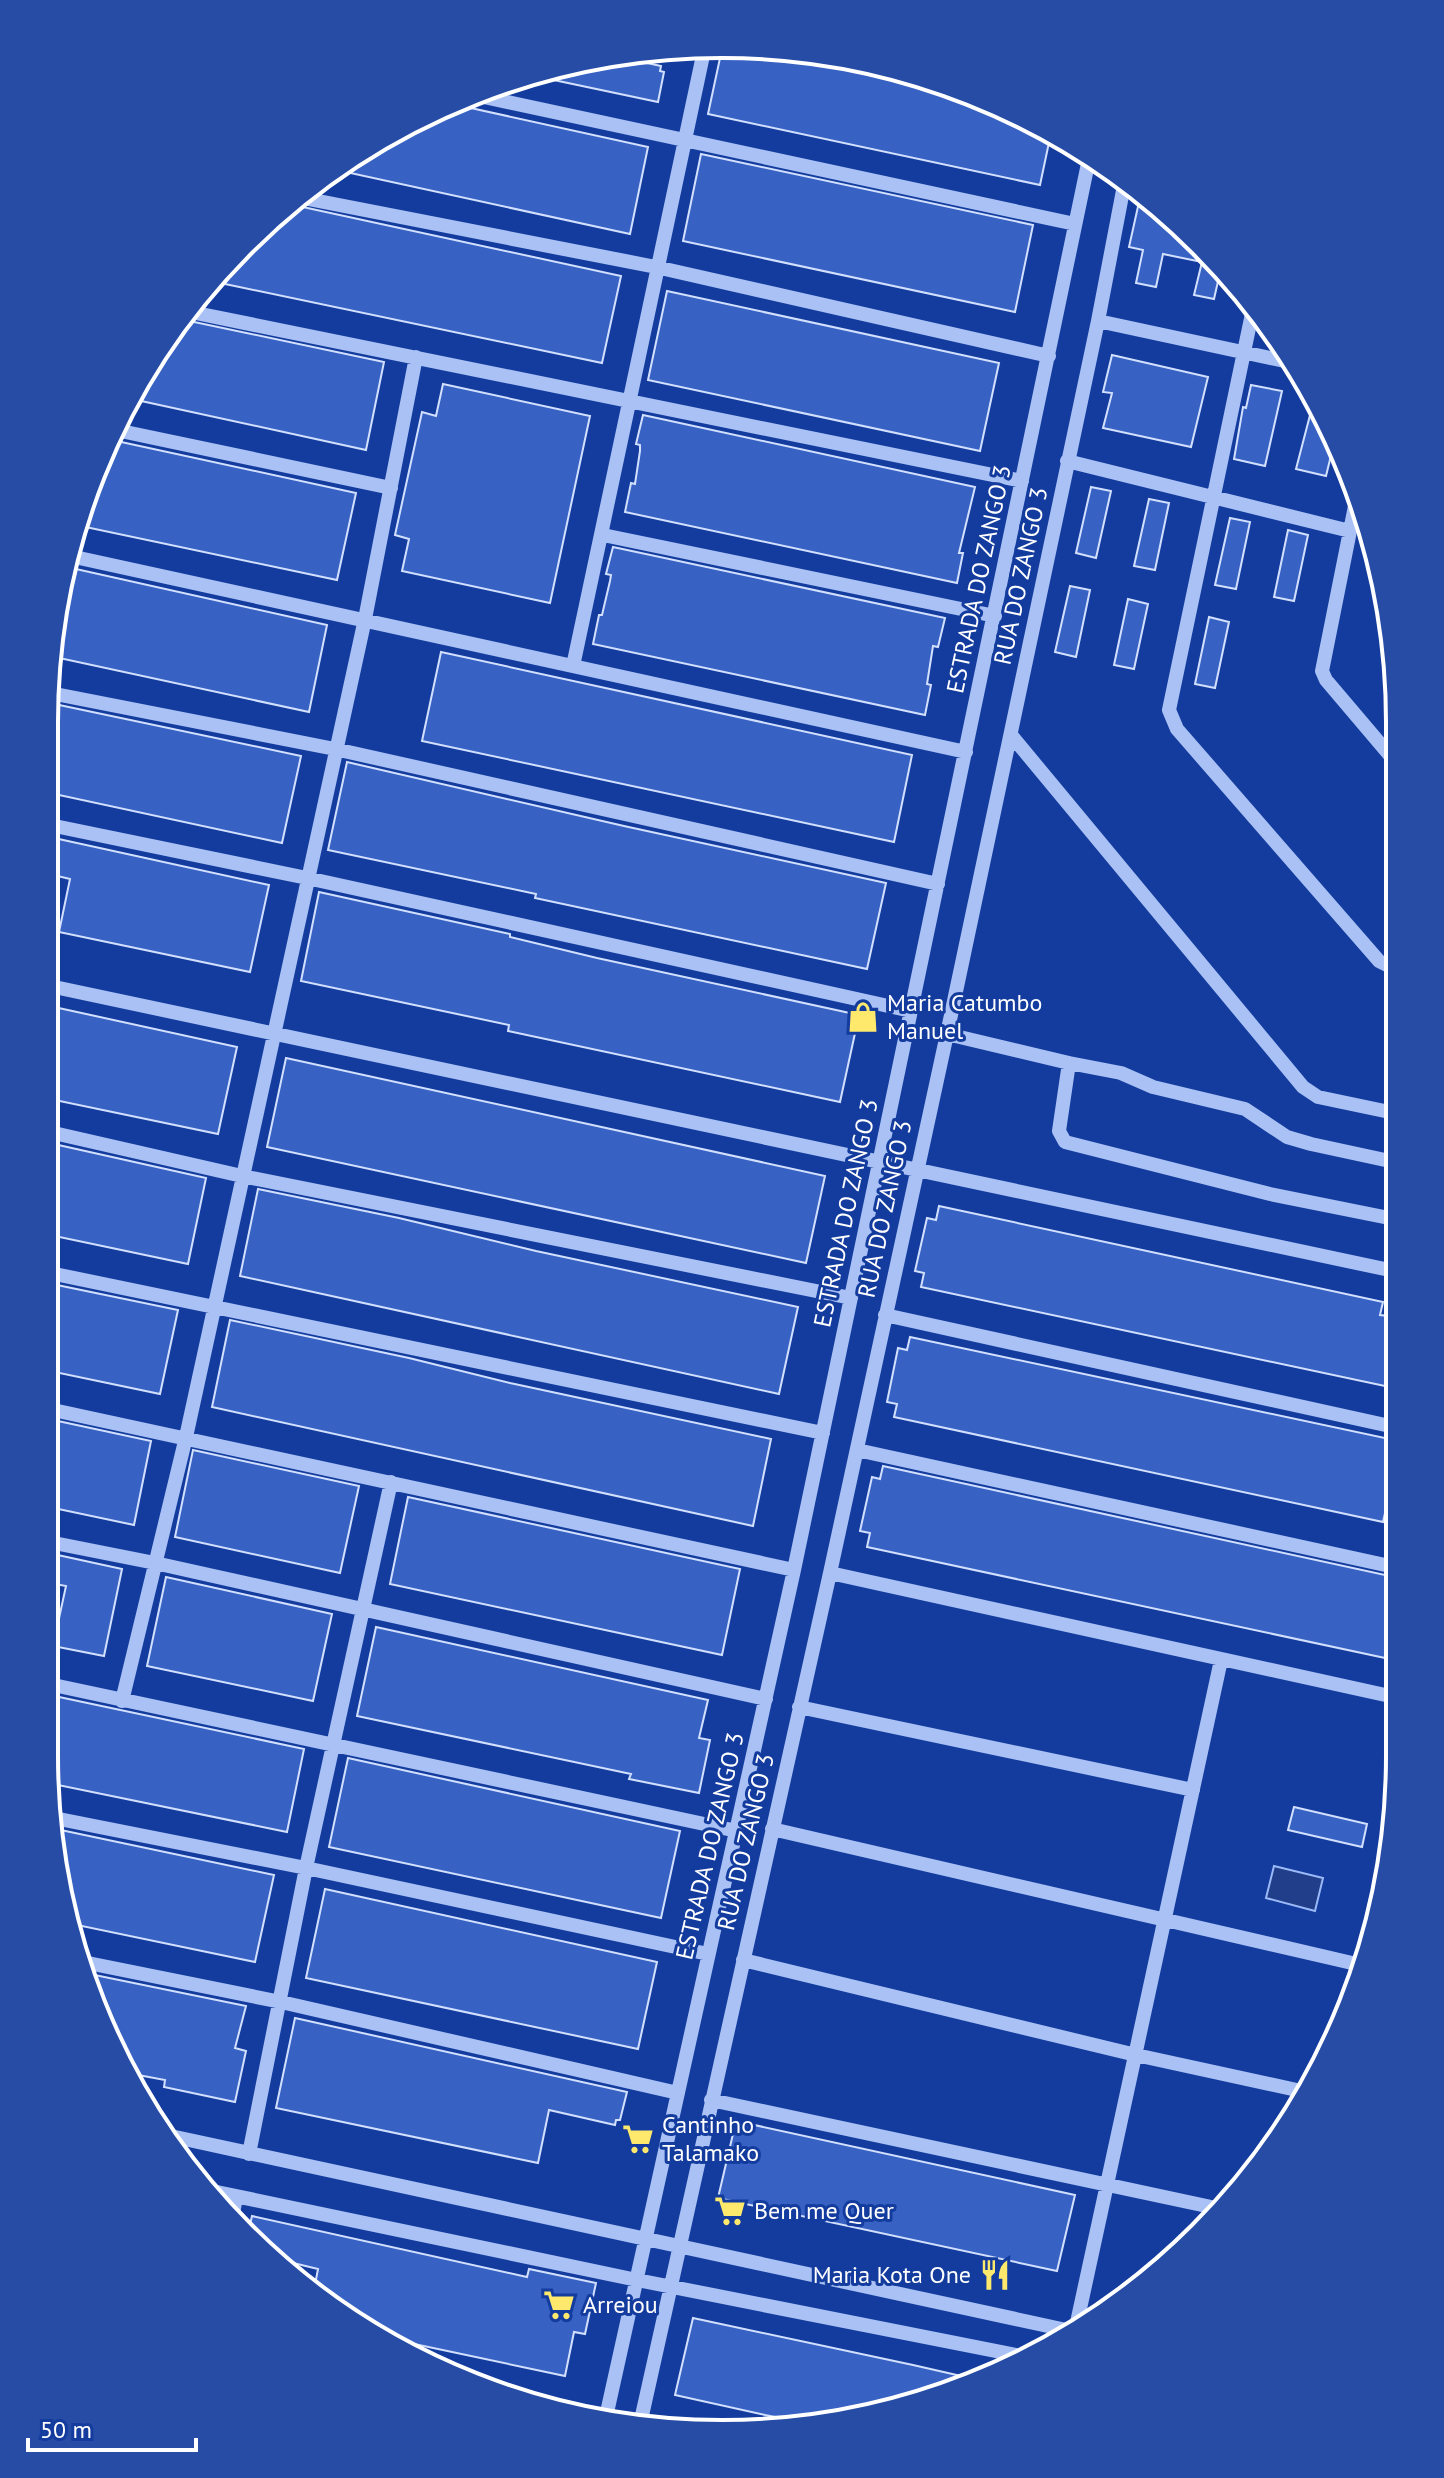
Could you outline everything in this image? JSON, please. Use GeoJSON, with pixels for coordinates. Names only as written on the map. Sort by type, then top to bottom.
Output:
{"type":"FeatureCollection","features":[{"type":"Feature","properties":{"kind":"street"},"geometry":{"type":"LineString","coordinates":[[573,666],[702,58]]}},
{"type":"Feature","properties":{"kind":"street"},"geometry":{"type":"LineString","coordinates":[[494,99],[1075,224]]}},
{"type":"Feature","properties":{"kind":"street","name":"ESTRADA DO ZANGO 3"},"geometry":{"type":"LineString","coordinates":[[608,2410],[794,1570],[1087,168]]}},
{"type":"Feature","properties":{"kind":"street","name":"RUA DO ZANGO 3"},"geometry":{"type":"LineString","coordinates":[[642,2415],[947,1034],[1123,193]]}},
{"type":"Feature","properties":{"kind":"street"},"geometry":{"type":"LineString","coordinates":[[312,200],[656,267],[1049,356]]}},
{"type":"Feature","properties":{"kind":"street"},"geometry":{"type":"LineString","coordinates":[[199,314],[1022,481]]}},
{"type":"Feature","properties":{"kind":"street"},"geometry":{"type":"LineString","coordinates":[[1251,320],[1169,710],[1171,720],[1379,961],[1386,964]]}},
{"type":"Feature","properties":{"kind":"street"},"geometry":{"type":"LineString","coordinates":[[1098,321],[1278,359]]}},
{"type":"Feature","properties":{"kind":"street"},"geometry":{"type":"LineString","coordinates":[[122,1701],[186,1437],[365,619],[416,357]]}},
{"type":"Feature","properties":{"kind":"street"},"geometry":{"type":"LineString","coordinates":[[124,432],[391,488]]}},
{"type":"Feature","properties":{"kind":"street"},"geometry":{"type":"LineString","coordinates":[[1067,461],[1350,531]]}},
{"type":"Feature","properties":{"kind":"street"},"geometry":{"type":"LineString","coordinates":[[1353,516],[1322,671],[1326,680],[1386,751]]}},
{"type":"Feature","properties":{"kind":"street"},"geometry":{"type":"LineString","coordinates":[[603,535],[995,616]]}},
{"type":"Feature","properties":{"kind":"street"},"geometry":{"type":"LineString","coordinates":[[79,558],[966,752]]}},
{"type":"Feature","properties":{"kind":"street"},"geometry":{"type":"LineString","coordinates":[[59,695],[335,749],[938,884]]}},
{"type":"Feature","properties":{"kind":"street"},"geometry":{"type":"LineString","coordinates":[[1011,735],[1303,1087],[1318,1097],[1386,1111]]}},
{"type":"Feature","properties":{"kind":"street"},"geometry":{"type":"LineString","coordinates":[[58,827],[307,878],[911,1011]]}},
{"type":"Feature","properties":{"kind":"street"},"geometry":{"type":"LineString","coordinates":[[58,988],[1386,1269]]}},
{"type":"Feature","properties":{"kind":"street"},"geometry":{"type":"LineString","coordinates":[[947,1034],[1121,1073],[1153,1087],[1245,1109],[1287,1137],[1386,1160]]}},
{"type":"Feature","properties":{"kind":"street"},"geometry":{"type":"LineString","coordinates":[[1069,1063],[1059,1131],[1065,1142],[1270,1194],[1386,1217]]}},
{"type":"Feature","properties":{"kind":"street"},"geometry":{"type":"LineString","coordinates":[[58,1134],[242,1176],[851,1298]]}},
{"type":"Feature","properties":{"kind":"street"},"geometry":{"type":"LineString","coordinates":[[58,1275],[823,1433]]}},
{"type":"Feature","properties":{"kind":"street"},"geometry":{"type":"LineString","coordinates":[[885,1315],[1386,1425]]}},
{"type":"Feature","properties":{"kind":"street"},"geometry":{"type":"LineString","coordinates":[[58,1411],[794,1570]]}},
{"type":"Feature","properties":{"kind":"street"},"geometry":{"type":"LineString","coordinates":[[857,1450],[1386,1565]]}},
{"type":"Feature","properties":{"kind":"street"},"geometry":{"type":"LineString","coordinates":[[249,2154],[306,1868],[391,1482]]}},
{"type":"Feature","properties":{"kind":"street"},"geometry":{"type":"LineString","coordinates":[[58,1544],[766,1699]]}},
{"type":"Feature","properties":{"kind":"street"},"geometry":{"type":"LineString","coordinates":[[830,1573],[1386,1695]]}},
{"type":"Feature","properties":{"kind":"street"},"geometry":{"type":"LineString","coordinates":[[1078,2316],[1221,1660]]}},
{"type":"Feature","properties":{"kind":"street"},"geometry":{"type":"LineString","coordinates":[[58,1686],[737,1831]]}},
{"type":"Feature","properties":{"kind":"street"},"geometry":{"type":"LineString","coordinates":[[799,1707],[1193,1790]]}},
{"type":"Feature","properties":{"kind":"street"},"geometry":{"type":"LineString","coordinates":[[61,1819],[708,1954]]}},
{"type":"Feature","properties":{"kind":"street"},"geometry":{"type":"LineString","coordinates":[[772,1829],[1353,1963]]}},
{"type":"Feature","properties":{"kind":"street"},"geometry":{"type":"LineString","coordinates":[[743,1960],[1136,2055],[1296,2090]]}},
{"type":"Feature","properties":{"kind":"street"},"geometry":{"type":"LineString","coordinates":[[91,1964],[281,2002],[678,2093]]}},
{"type":"Feature","properties":{"kind":"street"},"geometry":{"type":"LineString","coordinates":[[711,2100],[1210,2207]]}},
{"type":"Feature","properties":{"kind":"street"},"geometry":{"type":"LineString","coordinates":[[179,2138],[1058,2328]]}},
{"type":"Feature","properties":{"kind":"street"},"geometry":{"type":"LineString","coordinates":[[223,2194],[1011,2354]]}},
{"type":"Feature","properties":{"kind":"street"},"geometry":{"type":"LineString","coordinates":[[234,2206],[236,2197]]}},
{"type":"Feature","properties":{"kind":"water"},"geometry":{"type":"Polygon","coordinates":[[[1274,1866],[1323,1878],[1315,1911],[1266,1898],[1274,1866]]]}},
{"type":"Feature","properties":{"kind":"building"},"geometry":{"type":"Polygon","coordinates":[[[720,58],[765,59],[852,71],[935,93],[1016,126],[1049,144],[1040,185],[708,114],[720,58]]]}},
{"type":"Feature","properties":{"kind":"building"},"geometry":{"type":"Polygon","coordinates":[[[646,63],[661,66],[660,71],[664,72],[658,102],[554,80],[646,63]]]}},
{"type":"Feature","properties":{"kind":"building"},"geometry":{"type":"Polygon","coordinates":[[[471,108],[648,147],[630,234],[349,173],[428,126],[471,108]]]}},
{"type":"Feature","properties":{"kind":"building"},"geometry":{"type":"Polygon","coordinates":[[[701,154],[1033,225],[1015,312],[683,241],[701,154]]]}},
{"type":"Feature","properties":{"kind":"building"},"geometry":{"type":"Polygon","coordinates":[[[1138,205],[1201,262],[1163,254],[1156,287],[1136,283],[1143,250],[1129,247],[1138,205]]]}},
{"type":"Feature","properties":{"kind":"building"},"geometry":{"type":"Polygon","coordinates":[[[303,207],[621,276],[602,363],[223,284],[252,252],[303,207]]]}},
{"type":"Feature","properties":{"kind":"building"},"geometry":{"type":"Polygon","coordinates":[[[1202,263],[1218,281],[1214,299],[1194,295],[1202,263]]]}},
{"type":"Feature","properties":{"kind":"building"},"geometry":{"type":"Polygon","coordinates":[[[667,291],[999,363],[980,451],[648,380],[667,291]]]}},
{"type":"Feature","properties":{"kind":"building"},"geometry":{"type":"Polygon","coordinates":[[[192,322],[384,362],[366,450],[141,401],[192,322]]]}},
{"type":"Feature","properties":{"kind":"building"},"geometry":{"type":"Polygon","coordinates":[[[1112,355],[1208,377],[1191,447],[1103,428],[1112,393],[1103,392],[1112,355]]]}},
{"type":"Feature","properties":{"kind":"building"},"geometry":{"type":"Polygon","coordinates":[[[443,384],[590,416],[550,603],[402,571],[409,539],[395,535],[422,412],[436,416],[443,384]]]}},
{"type":"Feature","properties":{"kind":"building"},"geometry":{"type":"Polygon","coordinates":[[[1251,385],[1282,391],[1265,466],[1234,459],[1243,407],[1246,408],[1251,385]]]}},
{"type":"Feature","properties":{"kind":"building"},"geometry":{"type":"Polygon","coordinates":[[[1310,414],[1331,457],[1326,476],[1296,469],[1310,414]]]}},
{"type":"Feature","properties":{"kind":"building"},"geometry":{"type":"Polygon","coordinates":[[[643,415],[975,487],[959,553],[963,553],[957,583],[625,512],[631,483],[635,484],[640,451],[640,445],[636,444],[643,415]]]}},
{"type":"Feature","properties":{"kind":"building"},"geometry":{"type":"Polygon","coordinates":[[[120,442],[356,493],[337,580],[88,527],[120,442]]]}},
{"type":"Feature","properties":{"kind":"building"},"geometry":{"type":"Polygon","coordinates":[[[1091,487],[1111,491],[1096,558],[1076,553],[1091,487]]]}},
{"type":"Feature","properties":{"kind":"building"},"geometry":{"type":"Polygon","coordinates":[[[1149,499],[1169,503],[1155,570],[1134,566],[1149,499]]]}},
{"type":"Feature","properties":{"kind":"building"},"geometry":{"type":"Polygon","coordinates":[[[1230,518],[1250,522],[1236,589],[1215,585],[1230,518]]]}},
{"type":"Feature","properties":{"kind":"building"},"geometry":{"type":"Polygon","coordinates":[[[1288,530],[1308,535],[1294,601],[1274,597],[1288,530]]]}},
{"type":"Feature","properties":{"kind":"building"},"geometry":{"type":"Polygon","coordinates":[[[613,547],[945,618],[938,647],[933,646],[927,684],[931,685],[925,715],[593,644],[610,581],[611,575],[606,574],[613,547]]]}},
{"type":"Feature","properties":{"kind":"building"},"geometry":{"type":"Polygon","coordinates":[[[76,569],[327,625],[309,712],[61,658],[76,569]]]}},
{"type":"Feature","properties":{"kind":"building"},"geometry":{"type":"Polygon","coordinates":[[[1070,586],[1090,590],[1076,657],[1055,652],[1070,586]]]}},
{"type":"Feature","properties":{"kind":"building"},"geometry":{"type":"Polygon","coordinates":[[[1128,599],[1148,604],[1134,669],[1114,665],[1128,599]]]}},
{"type":"Feature","properties":{"kind":"building"},"geometry":{"type":"Polygon","coordinates":[[[1209,617],[1229,622],[1215,688],[1195,684],[1209,617]]]}},
{"type":"Feature","properties":{"kind":"building"},"geometry":{"type":"Polygon","coordinates":[[[441,652],[912,755],[894,842],[422,741],[441,652]]]}},
{"type":"Feature","properties":{"kind":"building"},"geometry":{"type":"Polygon","coordinates":[[[58,705],[301,756],[282,843],[58,795],[58,705]]]}},
{"type":"Feature","properties":{"kind":"building"},"geometry":{"type":"Polygon","coordinates":[[[347,762],[886,883],[867,969],[328,850],[347,762]]]}},
{"type":"Feature","properties":{"kind":"building"},"geometry":{"type":"Polygon","coordinates":[[[58,839],[269,885],[250,972],[59,932],[70,879],[58,876],[58,839]]]}},
{"type":"Feature","properties":{"kind":"building"},"geometry":{"type":"Polygon","coordinates":[[[319,892],[510,934],[510,937],[597,958],[859,1015],[840,1102],[508,1031],[509,1025],[301,981],[319,892]]]}},
{"type":"Feature","properties":{"kind":"building"},"geometry":{"type":"Polygon","coordinates":[[[58,1008],[237,1047],[218,1134],[58,1101],[58,1008]]]}},
{"type":"Feature","properties":{"kind":"building"},"geometry":{"type":"Polygon","coordinates":[[[286,1058],[825,1176],[806,1263],[267,1147],[286,1058]]]}},
{"type":"Feature","properties":{"kind":"building"},"geometry":{"type":"Polygon","coordinates":[[[58,1145],[206,1178],[188,1264],[58,1237],[58,1145]]]}},
{"type":"Feature","properties":{"kind":"building"},"geometry":{"type":"Polygon","coordinates":[[[258,1189],[798,1307],[779,1394],[240,1276],[258,1189]]]}},
{"type":"Feature","properties":{"kind":"building"},"geometry":{"type":"Polygon","coordinates":[[[939,1206],[1383,1302],[1380,1315],[1386,1316],[1386,1386],[921,1287],[924,1273],[915,1271],[927,1218],[936,1220],[939,1206]]]}},
{"type":"Feature","properties":{"kind":"building"},"geometry":{"type":"Polygon","coordinates":[[[58,1285],[178,1310],[160,1394],[58,1373],[58,1285]]]}},
{"type":"Feature","properties":{"kind":"building"},"geometry":{"type":"Polygon","coordinates":[[[230,1320],[771,1439],[753,1526],[212,1407],[230,1320]]]}},
{"type":"Feature","properties":{"kind":"building"},"geometry":{"type":"Polygon","coordinates":[[[910,1337],[1386,1438],[1386,1509],[1383,1522],[894,1417],[897,1404],[887,1402],[898,1348],[907,1350],[910,1337]]]}},
{"type":"Feature","properties":{"kind":"building"},"geometry":{"type":"Polygon","coordinates":[[[58,1421],[151,1441],[134,1525],[58,1509],[58,1421]]]}},
{"type":"Feature","properties":{"kind":"building"},"geometry":{"type":"Polygon","coordinates":[[[193,1450],[359,1486],[340,1573],[175,1537],[193,1450]]]}},
{"type":"Feature","properties":{"kind":"building"},"geometry":{"type":"Polygon","coordinates":[[[883,1466],[1386,1575],[1386,1658],[867,1547],[870,1533],[860,1531],[872,1477],[880,1479],[883,1466]]]}},
{"type":"Feature","properties":{"kind":"building"},"geometry":{"type":"Polygon","coordinates":[[[408,1497],[740,1569],[722,1655],[390,1584],[408,1497]]]}},
{"type":"Feature","properties":{"kind":"building"},"geometry":{"type":"Polygon","coordinates":[[[58,1555],[122,1569],[104,1656],[58,1647],[58,1623],[66,1586],[58,1585],[58,1555]]]}},
{"type":"Feature","properties":{"kind":"building"},"geometry":{"type":"Polygon","coordinates":[[[166,1577],[332,1614],[313,1701],[147,1666],[166,1577]]]}},
{"type":"Feature","properties":{"kind":"building"},"geometry":{"type":"Polygon","coordinates":[[[376,1627],[708,1700],[699,1738],[710,1740],[699,1793],[629,1779],[631,1774],[357,1716],[376,1627]]]}},
{"type":"Feature","properties":{"kind":"building"},"geometry":{"type":"Polygon","coordinates":[[[58,1697],[304,1749],[287,1832],[59,1785],[58,1697]]]}},
{"type":"Feature","properties":{"kind":"building"},"geometry":{"type":"Polygon","coordinates":[[[348,1758],[680,1831],[661,1918],[329,1847],[348,1758]]]}},
{"type":"Feature","properties":{"kind":"building"},"geometry":{"type":"Polygon","coordinates":[[[1294,1807],[1367,1824],[1362,1847],[1288,1830],[1294,1807]]]}},
{"type":"Feature","properties":{"kind":"building"},"geometry":{"type":"Polygon","coordinates":[[[63,1830],[274,1875],[255,1962],[80,1926],[63,1830]]]}},
{"type":"Feature","properties":{"kind":"building"},"geometry":{"type":"Polygon","coordinates":[[[325,1889],[657,1962],[638,2049],[306,1978],[325,1889]]]}},
{"type":"Feature","properties":{"kind":"building"},"geometry":{"type":"Polygon","coordinates":[[[95,1975],[246,2006],[235,2048],[246,2051],[235,2102],[164,2087],[165,2080],[140,2075],[126,2050],[95,1975]]]}},
{"type":"Feature","properties":{"kind":"building"},"geometry":{"type":"Polygon","coordinates":[[[295,2018],[627,2092],[620,2120],[616,2120],[615,2125],[549,2110],[538,2163],[276,2108],[295,2018]]]}},
{"type":"Feature","properties":{"kind":"building"},"geometry":{"type":"Polygon","coordinates":[[[736,2121],[1075,2195],[1057,2271],[718,2198],[736,2121]]]}},
{"type":"Feature","properties":{"kind":"building"},"geometry":{"type":"Polygon","coordinates":[[[252,2216],[527,2277],[529,2269],[596,2283],[585,2334],[574,2332],[565,2376],[413,2344],[318,2283],[318,2269],[294,2263],[250,2224],[252,2216]]]}},
{"type":"Feature","properties":{"kind":"building"},"geometry":{"type":"Polygon","coordinates":[[[693,2318],[959,2376],[852,2407],[778,2418],[675,2395],[693,2318]]]}},
{"type":"Feature","properties":{"kind":"place","name":"Maria Catumbo Manuel"},"geometry":{"type":"Point","coordinates":[863,1017]}},
{"type":"Feature","properties":{"kind":"place","name":"Cantinho Talamako"},"geometry":{"type":"Point","coordinates":[638,2139]}},
{"type":"Feature","properties":{"kind":"place","name":"Bem me Quer"},"geometry":{"type":"Point","coordinates":[730,2211]}},
{"type":"Feature","properties":{"kind":"place","name":"Maria Kota One"},"geometry":{"type":"Point","coordinates":[995,2275]}},
{"type":"Feature","properties":{"kind":"place","name":"Arreiou"},"geometry":{"type":"Point","coordinates":[559,2305]}}]}
